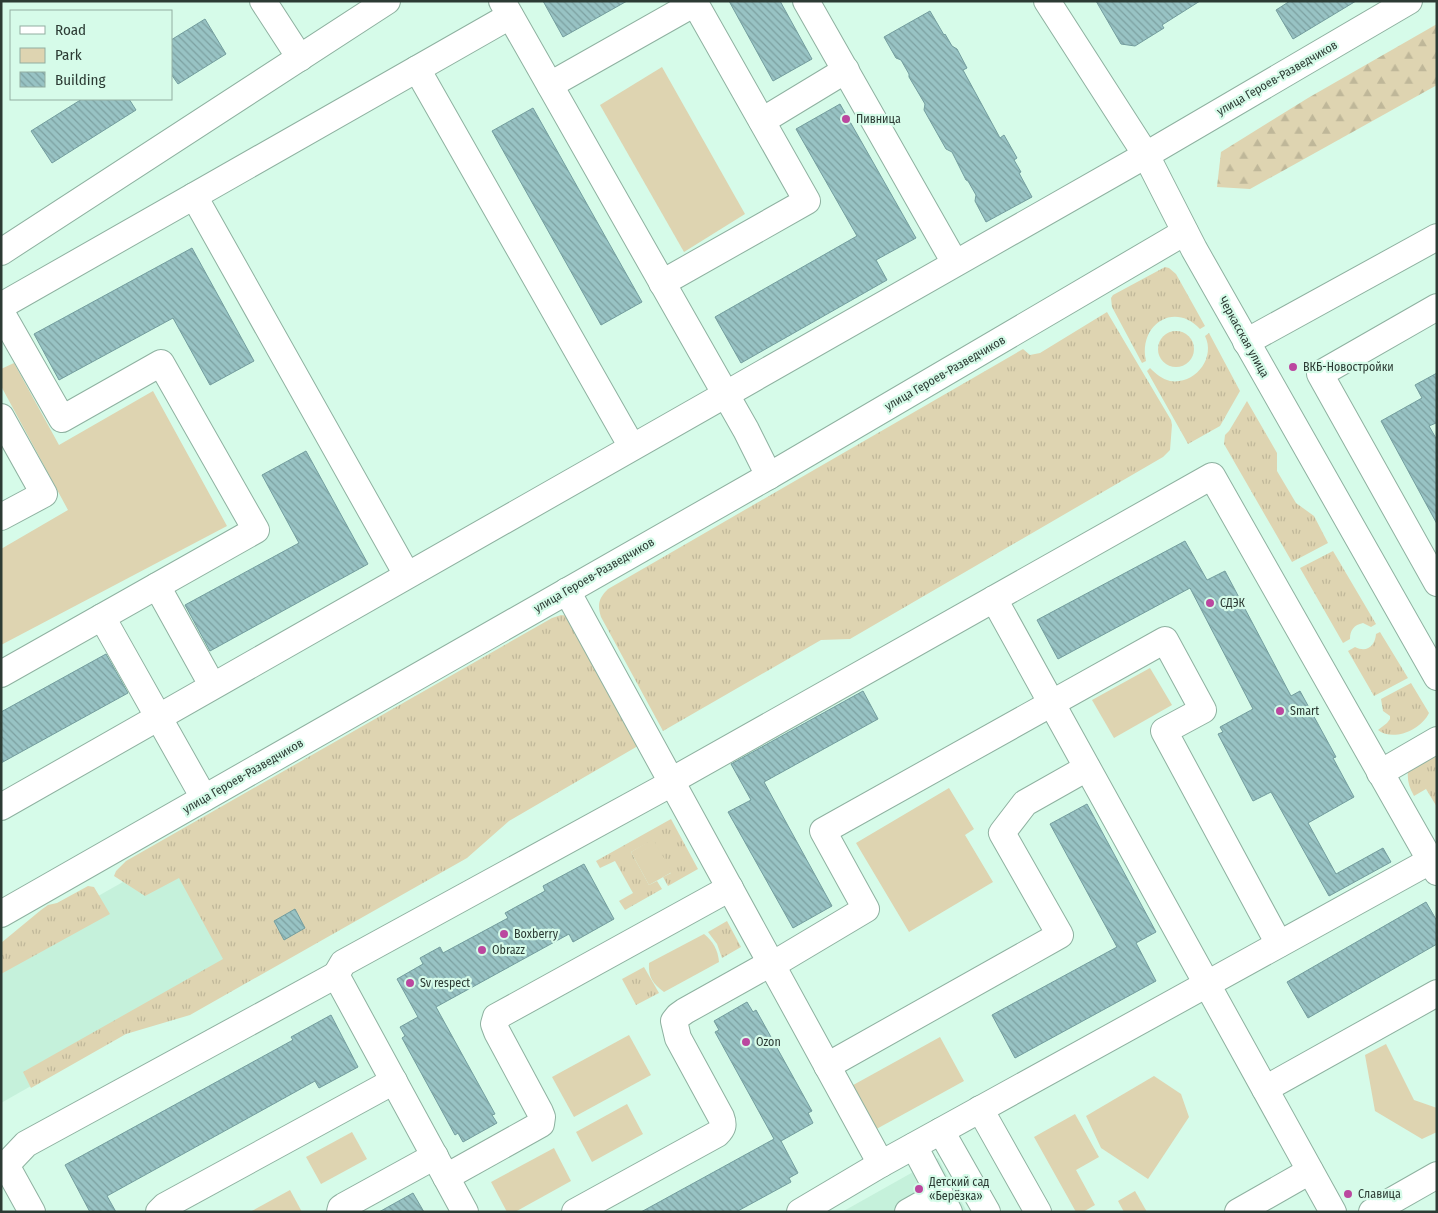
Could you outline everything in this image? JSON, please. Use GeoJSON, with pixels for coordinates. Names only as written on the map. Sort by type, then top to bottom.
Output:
{"type":"FeatureCollection","features":[{"type":"Feature","properties":{"kind":"street"},"geometry":{"type":"LineString","coordinates":[[263,1],[300,58]]}},
{"type":"Feature","properties":{"kind":"street"},"geometry":{"type":"LineString","coordinates":[[1,252],[386,1]]}},
{"type":"Feature","properties":{"kind":"street"},"geometry":{"type":"LineString","coordinates":[[806,1],[955,263]]}},
{"type":"Feature","properties":{"kind":"street","name":"Черкасская улица"},"geometry":{"type":"LineString","coordinates":[[1047,1],[1146,155],[1185,232],[1246,342],[1437,677]]}},
{"type":"Feature","properties":{"kind":"street","name":"улица Героев-Разведчиков"},"geometry":{"type":"LineString","coordinates":[[1,807],[1146,155],[1409,1]]}},
{"type":"Feature","properties":{"kind":"street"},"geometry":{"type":"LineString","coordinates":[[550,85],[694,3],[762,121],[807,201],[662,283]]}},
{"type":"Feature","properties":{"kind":"street"},"geometry":{"type":"LineString","coordinates":[[1,306],[417,69],[506,9],[725,394],[769,476]]}},
{"type":"Feature","properties":{"kind":"street"},"geometry":{"type":"LineString","coordinates":[[417,69],[632,447]]}},
{"type":"Feature","properties":{"kind":"street"},"geometry":{"type":"LineString","coordinates":[[762,121],[846,70]]}},
{"type":"Feature","properties":{"kind":"street"},"geometry":{"type":"LineString","coordinates":[[194,196],[407,575]]}},
{"type":"Feature","properties":{"kind":"street","name":"улица Героев-Разведчиков"},"geometry":{"type":"LineString","coordinates":[[1,914],[769,476],[1185,232]]}},
{"type":"Feature","properties":{"kind":"street"},"geometry":{"type":"LineString","coordinates":[[1246,342],[1437,237]]}},
{"type":"Feature","properties":{"kind":"street"},"geometry":{"type":"LineString","coordinates":[[1437,307],[1320,374],[1437,583]]}},
{"type":"Feature","properties":{"kind":"street"},"geometry":{"type":"LineString","coordinates":[[1,312],[62,419],[161,363],[256,530],[1,674]]}},
{"type":"Feature","properties":{"kind":"street"},"geometry":{"type":"LineString","coordinates":[[1,417],[44,494],[1,517]]}},
{"type":"Feature","properties":{"kind":"street"},"geometry":{"type":"LineString","coordinates":[[32,1212],[4,1166],[26,1144],[336,975],[343,963],[672,782],[1212,476],[1434,867],[1279,944],[881,1164],[800,1212]]}},
{"type":"Feature","properties":{"kind":"street"},"geometry":{"type":"LineString","coordinates":[[157,586],[212,686]]}},
{"type":"Feature","properties":{"kind":"street"},"geometry":{"type":"LineString","coordinates":[[567,591],[881,1164]]}},
{"type":"Feature","properties":{"kind":"street"},"geometry":{"type":"LineString","coordinates":[[994,599],[1333,1212]]}},
{"type":"Feature","properties":{"kind":"street"},"geometry":{"type":"LineString","coordinates":[[102,617],[204,798]]}},
{"type":"Feature","properties":{"kind":"street"},"geometry":{"type":"LineString","coordinates":[[574,1212],[722,1130],[724,1124],[721,1117],[678,1038],[674,1021],[684,1011],[772,964],[866,909],[823,831],[1050,702],[1165,640],[1202,710],[1164,731],[1279,944]]}},
{"type":"Feature","properties":{"kind":"street"},"geometry":{"type":"LineString","coordinates":[[1380,773],[1437,740]]}},
{"type":"Feature","properties":{"kind":"street"},"geometry":{"type":"LineString","coordinates":[[827,1066],[1060,935],[1002,833],[1025,804],[1087,768]]}},
{"type":"Feature","properties":{"kind":"street"},"geometry":{"type":"LineString","coordinates":[[340,1212],[344,1206],[541,1124],[542,1117],[540,1112],[497,1032],[494,1024],[496,1017],[730,888]]}},
{"type":"Feature","properties":{"kind":"street"},"geometry":{"type":"LineString","coordinates":[[336,975],[465,1212]]}},
{"type":"Feature","properties":{"kind":"street"},"geometry":{"type":"LineString","coordinates":[[1265,1089],[1437,993]]}},
{"type":"Feature","properties":{"kind":"street"},"geometry":{"type":"LineString","coordinates":[[159,1212],[165,1206],[394,1081]]}},
{"type":"Feature","properties":{"kind":"street"},"geometry":{"type":"LineString","coordinates":[[980,1109],[1038,1212]]}},
{"type":"Feature","properties":{"kind":"street"},"geometry":{"type":"LineString","coordinates":[[941,1131],[987,1212]]}},
{"type":"Feature","properties":{"kind":"street"},"geometry":{"type":"LineString","coordinates":[[908,1212],[945,1203],[914,1146]]}},
{"type":"Feature","properties":{"kind":"street"},"geometry":{"type":"LineString","coordinates":[[1238,1212],[1310,1171]]}},
{"type":"Feature","properties":{"kind":"street"},"geometry":{"type":"LineString","coordinates":[[1372,1212],[1437,1175]]}},
{"type":"Feature","properties":{"kind":"shaded area"},"geometry":{"type":"Polygon","coordinates":[[[183,848],[239,968],[1,1103],[1,951],[183,848]]]}},
{"type":"Feature","properties":{"kind":"shaded area","name":"Детский сад «Берёзка»"},"geometry":{"type":"Polygon","coordinates":[[[938,1158],[967,1212],[842,1212],[938,1158]]]}},
{"type":"Feature","properties":{"kind":"green space"},"geometry":{"type":"Polygon","coordinates":[[[1437,24],[1437,85],[1250,189],[1217,187],[1221,152],[1308,98],[1437,24]]]}},
{"type":"Feature","properties":{"kind":"green space"},"geometry":{"type":"Polygon","coordinates":[[[662,67],[745,214],[684,252],[600,105],[662,67]]]}},
{"type":"Feature","properties":{"kind":"green space"},"geometry":{"type":"Polygon","coordinates":[[[1165,267],[1176,274],[1205,326],[1200,329],[1190,321],[1179,317],[1169,317],[1160,321],[1147,337],[1145,348],[1146,361],[1142,363],[1112,307],[1111,298],[1113,295],[1165,267]]]}},
{"type":"Feature","properties":{"kind":"green space"},"geometry":{"type":"Polygon","coordinates":[[[1107,312],[1171,420],[1170,450],[1163,457],[850,639],[821,640],[663,731],[601,617],[600,601],[608,589],[1023,349],[1030,355],[1040,353],[1107,312]]]}},
{"type":"Feature","properties":{"kind":"green space"},"geometry":{"type":"Polygon","coordinates":[[[1176,331],[1189,336],[1194,349],[1189,362],[1176,367],[1163,362],[1158,349],[1163,336],[1176,331]]]}},
{"type":"Feature","properties":{"kind":"green space"},"geometry":{"type":"Polygon","coordinates":[[[1209,333],[1240,391],[1220,426],[1188,444],[1147,371],[1150,368],[1159,376],[1170,381],[1188,379],[1201,368],[1205,361],[1208,353],[1208,344],[1205,336],[1209,333]]]}},
{"type":"Feature","properties":{"kind":"green space"},"geometry":{"type":"Polygon","coordinates":[[[14,363],[59,445],[153,391],[227,526],[1,645],[1,549],[68,510],[1,386],[1,369],[14,363]]]}},
{"type":"Feature","properties":{"kind":"green space"},"geometry":{"type":"Polygon","coordinates":[[[1247,401],[1277,453],[1277,471],[1296,503],[1314,516],[1328,543],[1292,562],[1224,444],[1225,435],[1247,401]]]}},
{"type":"Feature","properties":{"kind":"green space"},"geometry":{"type":"Polygon","coordinates":[[[1333,551],[1376,624],[1371,627],[1363,623],[1357,625],[1351,633],[1350,639],[1343,643],[1300,568],[1333,551]]]}},
{"type":"Feature","properties":{"kind":"green space"},"geometry":{"type":"Polygon","coordinates":[[[561,615],[569,616],[643,743],[509,821],[467,858],[190,1015],[126,1034],[31,1088],[23,1072],[223,959],[179,878],[145,896],[114,876],[116,871],[126,861],[552,618],[561,615]]]}},
{"type":"Feature","properties":{"kind":"green space"},"geometry":{"type":"Polygon","coordinates":[[[1380,632],[1408,678],[1374,696],[1348,651],[1355,647],[1367,649],[1374,642],[1376,634],[1380,632]]]}},
{"type":"Feature","properties":{"kind":"green space"},"geometry":{"type":"Polygon","coordinates":[[[1150,668],[1172,705],[1114,738],[1092,700],[1150,668]]]}},
{"type":"Feature","properties":{"kind":"green space"},"geometry":{"type":"Polygon","coordinates":[[[1411,683],[1429,713],[1425,719],[1420,725],[1399,734],[1391,735],[1378,730],[1390,719],[1390,716],[1383,711],[1381,699],[1411,683]]]}},
{"type":"Feature","properties":{"kind":"green space"},"geometry":{"type":"Polygon","coordinates":[[[1437,748],[1437,807],[1426,789],[1414,796],[1409,784],[1408,771],[1437,748]]]}},
{"type":"Feature","properties":{"kind":"green space"},"geometry":{"type":"Polygon","coordinates":[[[949,788],[974,829],[965,835],[993,882],[909,932],[856,843],[949,788]]]}},
{"type":"Feature","properties":{"kind":"green space"},"geometry":{"type":"Polygon","coordinates":[[[671,819],[698,869],[668,886],[663,877],[671,873],[653,840],[631,852],[649,885],[657,881],[662,889],[625,910],[619,901],[633,893],[615,861],[600,868],[596,861],[671,819]]]}},
{"type":"Feature","properties":{"kind":"green space"},"geometry":{"type":"Polygon","coordinates":[[[653,839],[672,872],[649,885],[631,852],[653,839]]]}},
{"type":"Feature","properties":{"kind":"green space"},"geometry":{"type":"Polygon","coordinates":[[[88,886],[94,887],[110,914],[1,974],[1,943],[48,905],[57,903],[88,886]]]}},
{"type":"Feature","properties":{"kind":"green space"},"geometry":{"type":"Polygon","coordinates":[[[727,921],[741,947],[722,958],[717,944],[708,932],[727,921]]]}},
{"type":"Feature","properties":{"kind":"green space"},"geometry":{"type":"Polygon","coordinates":[[[704,934],[714,946],[719,962],[664,992],[652,980],[649,972],[649,963],[704,934]]]}},
{"type":"Feature","properties":{"kind":"green space"},"geometry":{"type":"Polygon","coordinates":[[[644,967],[659,993],[636,1005],[622,979],[644,967]]]}},
{"type":"Feature","properties":{"kind":"green space"},"geometry":{"type":"Polygon","coordinates":[[[629,1035],[651,1075],[574,1117],[552,1077],[629,1035]]]}},
{"type":"Feature","properties":{"kind":"green space"},"geometry":{"type":"Polygon","coordinates":[[[940,1037],[964,1081],[871,1132],[846,1089],[940,1037]]]}},
{"type":"Feature","properties":{"kind":"green space"},"geometry":{"type":"Polygon","coordinates":[[[1386,1044],[1414,1100],[1437,1108],[1437,1132],[1422,1139],[1375,1111],[1365,1055],[1386,1044]]]}},
{"type":"Feature","properties":{"kind":"green space"},"geometry":{"type":"Polygon","coordinates":[[[1154,1076],[1181,1094],[1189,1117],[1148,1179],[1101,1148],[1086,1116],[1154,1076]]]}},
{"type":"Feature","properties":{"kind":"green space"},"geometry":{"type":"Polygon","coordinates":[[[627,1104],[643,1134],[592,1162],[576,1132],[627,1104]]]}},
{"type":"Feature","properties":{"kind":"green space"},"geometry":{"type":"Polygon","coordinates":[[[1075,1114],[1099,1157],[1076,1170],[1095,1205],[1083,1212],[1076,1212],[1034,1137],[1075,1114]]]}},
{"type":"Feature","properties":{"kind":"green space"},"geometry":{"type":"Polygon","coordinates":[[[352,1132],[367,1159],[321,1184],[306,1157],[352,1132]]]}},
{"type":"Feature","properties":{"kind":"green space"},"geometry":{"type":"Polygon","coordinates":[[[554,1148],[571,1181],[515,1212],[507,1212],[491,1182],[554,1148]]]}},
{"type":"Feature","properties":{"kind":"green space"},"geometry":{"type":"Polygon","coordinates":[[[290,1190],[302,1212],[250,1212],[290,1190]]]}},
{"type":"Feature","properties":{"kind":"green space"},"geometry":{"type":"Polygon","coordinates":[[[1135,1191],[1147,1212],[1124,1212],[1118,1201],[1135,1191]]]}},
{"type":"Feature","properties":{"kind":"building"},"geometry":{"type":"Polygon","coordinates":[[[543,1],[627,1],[563,37],[543,1]]]}},
{"type":"Feature","properties":{"kind":"building"},"geometry":{"type":"Polygon","coordinates":[[[729,1],[780,1],[812,59],[773,81],[729,1]]]}},
{"type":"Feature","properties":{"kind":"building"},"geometry":{"type":"Polygon","coordinates":[[[1096,1],[1200,1],[1162,25],[1164,28],[1135,46],[1121,44],[1096,1]]]}},
{"type":"Feature","properties":{"kind":"building"},"geometry":{"type":"Polygon","coordinates":[[[1290,1],[1356,1],[1293,39],[1276,10],[1290,1]]]}},
{"type":"Feature","properties":{"kind":"building"},"geometry":{"type":"Polygon","coordinates":[[[930,11],[944,35],[952,46],[957,49],[967,68],[963,70],[1000,138],[1004,135],[1017,158],[1014,160],[1021,172],[1019,173],[1032,197],[986,222],[975,201],[976,195],[952,152],[946,149],[924,110],[925,104],[901,60],[896,58],[884,37],[930,11]]]}},
{"type":"Feature","properties":{"kind":"building"},"geometry":{"type":"Polygon","coordinates":[[[205,19],[226,54],[178,84],[172,75],[172,39],[205,19]]]}},
{"type":"Feature","properties":{"kind":"building"},"geometry":{"type":"Polygon","coordinates":[[[80,100],[130,100],[136,110],[52,163],[31,131],[80,100]]]}},
{"type":"Feature","properties":{"kind":"building"},"geometry":{"type":"Polygon","coordinates":[[[840,104],[916,238],[876,260],[887,280],[741,363],[715,317],[857,236],[796,129],[840,104]]]}},
{"type":"Feature","properties":{"kind":"building"},"geometry":{"type":"Polygon","coordinates":[[[533,108],[642,302],[601,325],[492,131],[533,108]]]}},
{"type":"Feature","properties":{"kind":"building"},"geometry":{"type":"Polygon","coordinates":[[[192,248],[254,361],[210,385],[173,318],[59,380],[34,334],[192,248]]]}},
{"type":"Feature","properties":{"kind":"building"},"geometry":{"type":"Polygon","coordinates":[[[1437,373],[1437,425],[1436,423],[1429,426],[1437,440],[1437,524],[1381,421],[1422,398],[1415,385],[1437,373]]]}},
{"type":"Feature","properties":{"kind":"building"},"geometry":{"type":"Polygon","coordinates":[[[306,451],[368,564],[210,651],[185,605],[299,543],[262,475],[306,451]]]}},
{"type":"Feature","properties":{"kind":"building"},"geometry":{"type":"Polygon","coordinates":[[[1185,541],[1207,580],[1225,571],[1291,696],[1300,691],[1336,757],[1333,758],[1354,797],[1308,823],[1336,874],[1383,848],[1391,862],[1329,896],[1271,792],[1253,801],[1218,734],[1223,732],[1220,727],[1253,709],[1190,588],[1058,659],[1037,620],[1185,541]]]}},
{"type":"Feature","properties":{"kind":"building"},"geometry":{"type":"Polygon","coordinates":[[[106,654],[128,693],[1,763],[1,712],[106,654]]]}},
{"type":"Feature","properties":{"kind":"building"},"geometry":{"type":"Polygon","coordinates":[[[863,691],[878,719],[764,782],[832,906],[793,928],[728,812],[751,800],[731,764],[863,691]]]}},
{"type":"Feature","properties":{"kind":"building"},"geometry":{"type":"Polygon","coordinates":[[[1087,804],[1156,932],[1136,943],[1156,981],[1015,1058],[992,1015],[1117,947],[1050,824],[1087,804]]]}},
{"type":"Feature","properties":{"kind":"building"},"geometry":{"type":"Polygon","coordinates":[[[584,864],[614,919],[573,942],[569,934],[436,1007],[495,1114],[492,1115],[497,1123],[463,1142],[458,1133],[455,1135],[402,1038],[405,1036],[400,1027],[418,1017],[397,979],[423,964],[420,958],[440,947],[443,953],[508,918],[505,913],[545,891],[543,886],[584,864]]]}},
{"type":"Feature","properties":{"kind":"building"},"geometry":{"type":"Polygon","coordinates":[[[1426,902],[1437,921],[1437,944],[1308,1018],[1287,982],[1426,902]]]}},
{"type":"Feature","properties":{"kind":"building"},"geometry":{"type":"Polygon","coordinates":[[[295,909],[305,928],[284,940],[274,921],[295,909]]]}},
{"type":"Feature","properties":{"kind":"building"},"geometry":{"type":"Polygon","coordinates":[[[747,1002],[753,1012],[756,1010],[812,1111],[808,1113],[813,1123],[781,1141],[798,1173],[789,1178],[791,1182],[736,1212],[641,1212],[774,1139],[715,1032],[719,1030],[714,1021],[747,1002]]]}},
{"type":"Feature","properties":{"kind":"building"},"geometry":{"type":"Polygon","coordinates":[[[331,1015],[358,1067],[319,1088],[315,1081],[107,1196],[116,1212],[90,1212],[65,1165],[293,1040],[291,1037],[331,1015]]]}},
{"type":"Feature","properties":{"kind":"building"},"geometry":{"type":"Polygon","coordinates":[[[413,1193],[424,1212],[379,1212],[413,1193]]]}},
{"type":"Feature","properties":{"kind":"place","name":"Пивница"},"geometry":{"type":"Point","coordinates":[846,119]}},
{"type":"Feature","properties":{"kind":"place","name":"ВКБ-Новостройки"},"geometry":{"type":"Point","coordinates":[1293,367]}},
{"type":"Feature","properties":{"kind":"place","name":"СДЭК"},"geometry":{"type":"Point","coordinates":[1210,603]}},
{"type":"Feature","properties":{"kind":"place","name":"Smart"},"geometry":{"type":"Point","coordinates":[1280,711]}},
{"type":"Feature","properties":{"kind":"place","name":"Boxberry"},"geometry":{"type":"Point","coordinates":[504,934]}},
{"type":"Feature","properties":{"kind":"place","name":"Obrazz"},"geometry":{"type":"Point","coordinates":[482,950]}},
{"type":"Feature","properties":{"kind":"place","name":"Sv respect"},"geometry":{"type":"Point","coordinates":[410,983]}},
{"type":"Feature","properties":{"kind":"place","name":"Ozon"},"geometry":{"type":"Point","coordinates":[746,1042]}},
{"type":"Feature","properties":{"kind":"place","name":"Детский сад «Берёзка»"},"geometry":{"type":"Point","coordinates":[919,1189]}},
{"type":"Feature","properties":{"kind":"place","name":"Славица"},"geometry":{"type":"Point","coordinates":[1348,1194]}}]}
